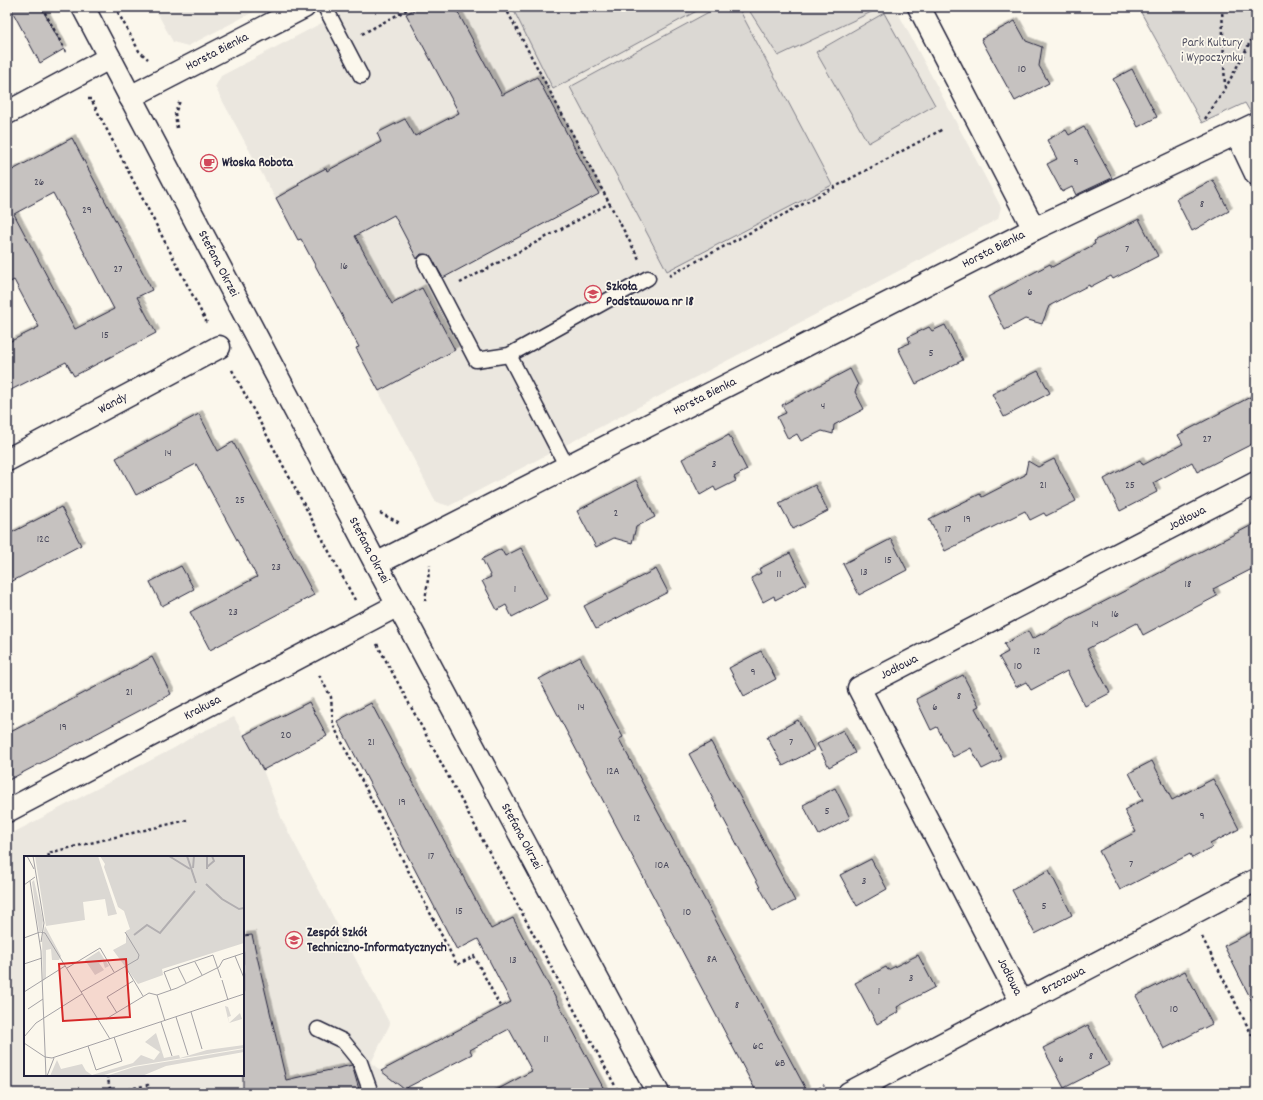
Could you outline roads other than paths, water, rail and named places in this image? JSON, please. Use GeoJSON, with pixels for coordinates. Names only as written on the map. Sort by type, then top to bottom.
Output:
{"type":"FeatureCollection","features":[{"type":"Feature","properties":{"kind":"street","name":"Stefana Okrzei"},"geometry":{"type":"LineString","coordinates":[[83,7],[376,564],[658,1093]]}},
{"type":"Feature","properties":{"kind":"street","name":"Horsta Bienka"},"geometry":{"type":"LineString","coordinates":[[130,97],[304,7]]}},
{"type":"Feature","properties":{"kind":"street","name":"Horsta Bienka"},"geometry":{"type":"LineString","coordinates":[[919,7],[1034,229]]}},
{"type":"Feature","properties":{"kind":"street"},"geometry":{"type":"LineString","coordinates":[[7,113],[109,58]]}},
{"type":"Feature","properties":{"kind":"street","name":"Horsta Bienka"},"geometry":{"type":"LineString","coordinates":[[376,564],[1034,229],[1256,124]]}},
{"type":"Feature","properties":{"kind":"street"},"geometry":{"type":"LineString","coordinates":[[1236,134],[1256,174]]}},
{"type":"Feature","properties":{"kind":"street","name":"Wandy"},"geometry":{"type":"LineString","coordinates":[[7,460],[219,347]]}},
{"type":"Feature","properties":{"kind":"street","name":"Jodłowa"},"geometry":{"type":"LineString","coordinates":[[1022,1003],[859,688],[1256,483]]}},
{"type":"Feature","properties":{"kind":"street","name":"Krakusa"},"geometry":{"type":"LineString","coordinates":[[7,811],[398,605]]}},
{"type":"Feature","properties":{"kind":"street","name":"Brzozowa"},"geometry":{"type":"LineString","coordinates":[[849,1093],[1256,880]]}},
{"type":"Feature","properties":{"kind":"lane"},"geometry":{"type":"LineString","coordinates":[[325,7],[361,76]]}},
{"type":"Feature","properties":{"kind":"lane"},"geometry":{"type":"LineString","coordinates":[[425,262],[476,360],[509,355],[648,278]]}},
{"type":"Feature","properties":{"kind":"lane"},"geometry":{"type":"LineString","coordinates":[[509,355],[567,467]]}},
{"type":"Feature","properties":{"kind":"lane"},"geometry":{"type":"LineString","coordinates":[[318,1029],[343,1042],[360,1062],[371,1093]]}},
{"type":"Feature","properties":{"kind":"place","name":"Włoska Robota"},"geometry":{"type":"Point","coordinates":[209,163]}},
{"type":"Feature","properties":{"kind":"place","name":"Szkoła Podstawowa nr 18"},"geometry":{"type":"Point","coordinates":[593,294]}},
{"type":"Feature","properties":{"kind":"place","name":"Zespół Szkół Techniczno-Informatycznych"},"geometry":{"type":"Point","coordinates":[294,940]}},
{"type":"Feature","properties":{"kind":"park label","name":"Park Kultury i Wypoczynku"},"geometry":{"type":"Point","coordinates":[1212,50]}}]}
